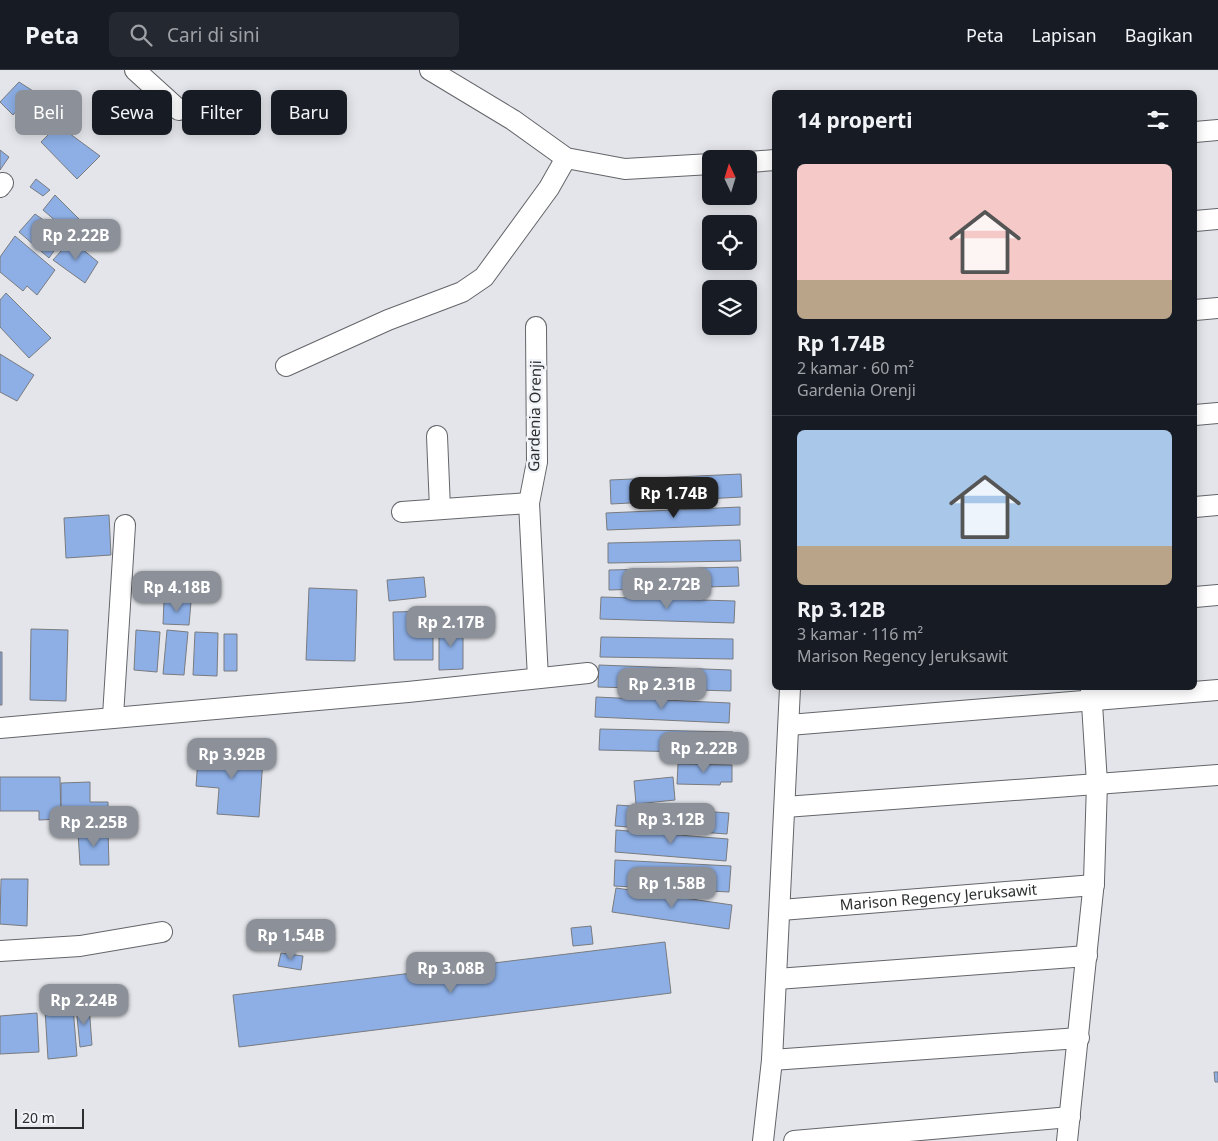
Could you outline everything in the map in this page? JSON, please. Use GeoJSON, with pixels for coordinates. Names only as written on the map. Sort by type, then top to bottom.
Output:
{"type":"FeatureCollection","features":[{"type":"Feature","properties":{"kind":"street"},"geometry":{"type":"LineString","coordinates":[[136,70],[179,110]]}},
{"type":"Feature","properties":{"kind":"street"},"geometry":{"type":"LineString","coordinates":[[430,70],[513,120],[566,158],[625,169],[702,165]]}},
{"type":"Feature","properties":{"kind":"street"},"geometry":{"type":"LineString","coordinates":[[1197,132],[1218,130]]}},
{"type":"Feature","properties":{"kind":"street"},"geometry":{"type":"LineString","coordinates":[[286,366],[388,320],[462,292],[484,277],[549,188],[566,158]]}},
{"type":"Feature","properties":{"kind":"street"},"geometry":{"type":"LineString","coordinates":[[758,161],[772,160]]}},
{"type":"Feature","properties":{"kind":"street"},"geometry":{"type":"LineString","coordinates":[[1197,221],[1218,219]]}},
{"type":"Feature","properties":{"kind":"street"},"geometry":{"type":"LineString","coordinates":[[1197,310],[1218,308]]}},
{"type":"Feature","properties":{"kind":"street","name":"Gardenia Orenji"},"geometry":{"type":"LineString","coordinates":[[536,327],[537,466],[529,504],[538,678]]}},
{"type":"Feature","properties":{"kind":"street"},"geometry":{"type":"LineString","coordinates":[[1197,415],[1218,413]]}},
{"type":"Feature","properties":{"kind":"street"},"geometry":{"type":"LineString","coordinates":[[437,436],[440,509]]}},
{"type":"Feature","properties":{"kind":"street"},"geometry":{"type":"LineString","coordinates":[[402,512],[529,504]]}},
{"type":"Feature","properties":{"kind":"street"},"geometry":{"type":"LineString","coordinates":[[1197,507],[1218,505]]}},
{"type":"Feature","properties":{"kind":"street"},"geometry":{"type":"LineString","coordinates":[[113,716],[125,525]]}},
{"type":"Feature","properties":{"kind":"street"},"geometry":{"type":"LineString","coordinates":[[1197,597],[1218,595]]}},
{"type":"Feature","properties":{"kind":"street"},"geometry":{"type":"LineString","coordinates":[[0,728],[113,716],[408,692],[588,673]]}},
{"type":"Feature","properties":{"kind":"street"},"geometry":{"type":"LineString","coordinates":[[763,1141],[772,1060],[777,979],[790,690]]}},
{"type":"Feature","properties":{"kind":"street"},"geometry":{"type":"LineString","coordinates":[[789,725],[1091,693],[1218,690]]}},
{"type":"Feature","properties":{"kind":"street"},"geometry":{"type":"LineString","coordinates":[[1067,1141],[1094,885],[1097,782],[1091,693]]}},
{"type":"Feature","properties":{"kind":"street"},"geometry":{"type":"LineString","coordinates":[[785,807],[1097,782],[1218,775]]}},
{"type":"Feature","properties":{"kind":"street","name":"Marison Regency Jeruksawit"},"geometry":{"type":"LineString","coordinates":[[781,910],[1094,885]]}},
{"type":"Feature","properties":{"kind":"street"},"geometry":{"type":"LineString","coordinates":[[0,951],[80,946],[162,932]]}},
{"type":"Feature","properties":{"kind":"street"},"geometry":{"type":"LineString","coordinates":[[777,979],[1087,956]]}},
{"type":"Feature","properties":{"kind":"street"},"geometry":{"type":"LineString","coordinates":[[772,1060],[1079,1038]]}},
{"type":"Feature","properties":{"kind":"street"},"geometry":{"type":"LineString","coordinates":[[794,1141],[1070,1117]]}},
{"type":"Feature","properties":{"kind":"building"},"geometry":{"type":"Polygon","coordinates":[[[19,82],[31,90],[15,90],[15,113],[13,115],[0,102],[19,82]]]}},
{"type":"Feature","properties":{"kind":"building"},"geometry":{"type":"Polygon","coordinates":[[[48,135],[72,135],[100,156],[77,179],[41,142],[48,135]]]}},
{"type":"Feature","properties":{"kind":"building"},"geometry":{"type":"Polygon","coordinates":[[[0,150],[9,157],[0,170],[0,150]]]}},
{"type":"Feature","properties":{"kind":"building"},"geometry":{"type":"Polygon","coordinates":[[[36,179],[50,190],[43,196],[30,187],[36,179]]]}},
{"type":"Feature","properties":{"kind":"building"},"geometry":{"type":"Polygon","coordinates":[[[55,195],[79,219],[64,228],[43,210],[55,195]]]}},
{"type":"Feature","properties":{"kind":"building"},"geometry":{"type":"Polygon","coordinates":[[[35,214],[65,235],[49,258],[19,232],[35,214]]]}},
{"type":"Feature","properties":{"kind":"building"},"geometry":{"type":"Polygon","coordinates":[[[15,236],[55,270],[37,295],[27,286],[23,291],[0,272],[0,257],[15,236]]]}},
{"type":"Feature","properties":{"kind":"building"},"geometry":{"type":"Polygon","coordinates":[[[71,240],[98,262],[85,283],[53,260],[71,240]]]}},
{"type":"Feature","properties":{"kind":"building"},"geometry":{"type":"Polygon","coordinates":[[[6,293],[51,338],[29,358],[0,327],[0,300],[6,293]]]}},
{"type":"Feature","properties":{"kind":"building"},"geometry":{"type":"Polygon","coordinates":[[[0,354],[34,375],[17,401],[0,392],[0,354]]]}},
{"type":"Feature","properties":{"kind":"building"},"geometry":{"type":"Polygon","coordinates":[[[741,474],[742,497],[611,504],[610,480],[741,474]]]}},
{"type":"Feature","properties":{"kind":"building"},"geometry":{"type":"Polygon","coordinates":[[[740,507],[740,525],[607,530],[606,513],[740,507]]]}},
{"type":"Feature","properties":{"kind":"building"},"geometry":{"type":"Polygon","coordinates":[[[109,515],[111,555],[66,558],[64,518],[109,515]]]}},
{"type":"Feature","properties":{"kind":"building"},"geometry":{"type":"Polygon","coordinates":[[[740,540],[741,561],[608,563],[608,543],[740,540]]]}},
{"type":"Feature","properties":{"kind":"building"},"geometry":{"type":"Polygon","coordinates":[[[738,567],[739,586],[609,590],[609,570],[738,567]]]}},
{"type":"Feature","properties":{"kind":"building"},"geometry":{"type":"Polygon","coordinates":[[[424,577],[426,597],[389,601],[387,580],[424,577]]]}},
{"type":"Feature","properties":{"kind":"building"},"geometry":{"type":"Polygon","coordinates":[[[309,588],[357,590],[355,661],[306,660],[309,588]]]}},
{"type":"Feature","properties":{"kind":"building"},"geometry":{"type":"Polygon","coordinates":[[[601,597],[735,601],[734,623],[600,619],[601,597]]]}},
{"type":"Feature","properties":{"kind":"building"},"geometry":{"type":"Polygon","coordinates":[[[164,601],[191,602],[189,625],[163,624],[164,601]]]}},
{"type":"Feature","properties":{"kind":"building"},"geometry":{"type":"Polygon","coordinates":[[[433,611],[433,660],[394,660],[393,612],[433,611]]]}},
{"type":"Feature","properties":{"kind":"building"},"geometry":{"type":"Polygon","coordinates":[[[439,627],[463,627],[463,669],[439,670],[439,627]]]}},
{"type":"Feature","properties":{"kind":"building"},"geometry":{"type":"Polygon","coordinates":[[[31,629],[68,630],[66,701],[30,700],[31,629]]]}},
{"type":"Feature","properties":{"kind":"building"},"geometry":{"type":"Polygon","coordinates":[[[136,630],[160,632],[157,672],[134,670],[136,630]]]}},
{"type":"Feature","properties":{"kind":"building"},"geometry":{"type":"Polygon","coordinates":[[[167,630],[188,632],[184,675],[163,674],[167,630]]]}},
{"type":"Feature","properties":{"kind":"building"},"geometry":{"type":"Polygon","coordinates":[[[195,632],[218,633],[217,676],[193,675],[195,632]]]}},
{"type":"Feature","properties":{"kind":"building"},"geometry":{"type":"Polygon","coordinates":[[[224,634],[237,634],[237,671],[224,671],[224,634]]]}},
{"type":"Feature","properties":{"kind":"building"},"geometry":{"type":"Polygon","coordinates":[[[601,637],[733,639],[733,659],[600,657],[601,637]]]}},
{"type":"Feature","properties":{"kind":"building"},"geometry":{"type":"Polygon","coordinates":[[[0,652],[2,652],[2,705],[0,705],[0,652]]]}},
{"type":"Feature","properties":{"kind":"building"},"geometry":{"type":"Polygon","coordinates":[[[599,665],[731,670],[731,691],[598,687],[599,665]]]}},
{"type":"Feature","properties":{"kind":"building"},"geometry":{"type":"Polygon","coordinates":[[[596,697],[730,703],[729,723],[595,717],[596,697]]]}},
{"type":"Feature","properties":{"kind":"building"},"geometry":{"type":"Polygon","coordinates":[[[600,729],[733,732],[733,753],[599,750],[600,729]]]}},
{"type":"Feature","properties":{"kind":"building"},"geometry":{"type":"Polygon","coordinates":[[[199,746],[246,750],[245,758],[263,759],[259,817],[217,814],[219,788],[196,786],[199,746]]]}},
{"type":"Feature","properties":{"kind":"building"},"geometry":{"type":"Polygon","coordinates":[[[678,764],[732,765],[732,782],[721,782],[720,785],[677,784],[678,764]]]}},
{"type":"Feature","properties":{"kind":"building"},"geometry":{"type":"Polygon","coordinates":[[[0,777],[60,777],[61,819],[39,820],[39,811],[0,811],[0,777]]]}},
{"type":"Feature","properties":{"kind":"building"},"geometry":{"type":"Polygon","coordinates":[[[673,777],[675,800],[636,804],[634,781],[673,777]]]}},
{"type":"Feature","properties":{"kind":"building"},"geometry":{"type":"Polygon","coordinates":[[[90,782],[90,802],[108,802],[108,818],[61,819],[61,783],[90,782]]]}},
{"type":"Feature","properties":{"kind":"building"},"geometry":{"type":"Polygon","coordinates":[[[617,805],[729,813],[727,834],[615,826],[617,805]]]}},
{"type":"Feature","properties":{"kind":"building"},"geometry":{"type":"Polygon","coordinates":[[[616,830],[728,839],[726,861],[615,852],[616,830]]]}},
{"type":"Feature","properties":{"kind":"building"},"geometry":{"type":"Polygon","coordinates":[[[108,831],[109,865],[80,865],[78,832],[108,831]]]}},
{"type":"Feature","properties":{"kind":"building"},"geometry":{"type":"Polygon","coordinates":[[[615,860],[731,866],[729,892],[614,886],[615,860]]]}},
{"type":"Feature","properties":{"kind":"building"},"geometry":{"type":"Polygon","coordinates":[[[1,879],[28,879],[27,926],[0,924],[1,879]]]}},
{"type":"Feature","properties":{"kind":"building"},"geometry":{"type":"Polygon","coordinates":[[[616,888],[732,905],[729,929],[612,912],[616,888]]]}},
{"type":"Feature","properties":{"kind":"building"},"geometry":{"type":"Polygon","coordinates":[[[591,926],[593,944],[573,946],[571,928],[591,926]]]}},
{"type":"Feature","properties":{"kind":"building"},"geometry":{"type":"Polygon","coordinates":[[[665,942],[671,993],[239,1047],[233,995],[665,942]]]}},
{"type":"Feature","properties":{"kind":"building"},"geometry":{"type":"Polygon","coordinates":[[[281,953],[303,956],[301,970],[278,966],[281,953]]]}},
{"type":"Feature","properties":{"kind":"building"},"geometry":{"type":"Polygon","coordinates":[[[76,1006],[89,1006],[92,1045],[80,1047],[76,1006]]]}},
{"type":"Feature","properties":{"kind":"building"},"geometry":{"type":"Polygon","coordinates":[[[73,1007],[77,1056],[48,1059],[45,1009],[73,1007]]]}},
{"type":"Feature","properties":{"kind":"building"},"geometry":{"type":"Polygon","coordinates":[[[37,1013],[39,1052],[0,1054],[0,1016],[37,1013]]]}},
{"type":"Feature","properties":{"kind":"building"},"geometry":{"type":"Polygon","coordinates":[[[1214,1072],[1218,1072],[1218,1082],[1215,1082],[1214,1072]]]}}]}
